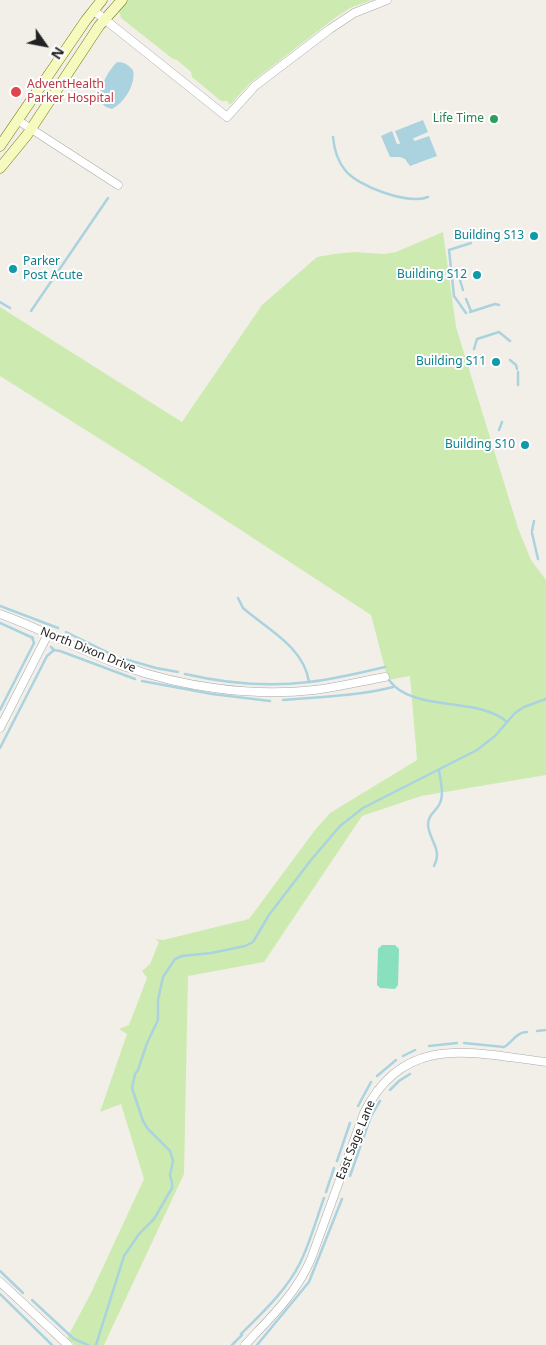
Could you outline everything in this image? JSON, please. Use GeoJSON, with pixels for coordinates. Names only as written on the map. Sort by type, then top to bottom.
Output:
{"type":"FeatureCollection","features":[{"type":"Feature","properties":{"kind":"main road"},"geometry":{"type":"LineString","coordinates":[[0,146],[19,121],[93,10],[102,0]]}},
{"type":"Feature","properties":{"kind":"main road"},"geometry":{"type":"LineString","coordinates":[[0,168],[31,129],[104,19],[122,0]]}},
{"type":"Feature","properties":{"kind":"street"},"geometry":{"type":"LineString","coordinates":[[93,10],[227,117],[258,83],[330,29],[354,13],[388,0]]}},
{"type":"Feature","properties":{"kind":"street"},"geometry":{"type":"LineString","coordinates":[[19,121],[118,185]]}},
{"type":"Feature","properties":{"kind":"street","name":"North Dixon Drive"},"geometry":{"type":"LineString","coordinates":[[0,614],[89,653],[131,669],[174,680],[255,691],[303,691],[324,689],[385,676]]}},
{"type":"Feature","properties":{"kind":"street"},"geometry":{"type":"LineString","coordinates":[[0,728],[48,634]]}},
{"type":"Feature","properties":{"kind":"street","name":"East Sage Lane"},"geometry":{"type":"LineString","coordinates":[[245,1345],[281,1306],[301,1279],[311,1260],[364,1113],[371,1098],[384,1082],[414,1061],[442,1053],[471,1053],[546,1062]]}},
{"type":"Feature","properties":{"kind":"street"},"geometry":{"type":"LineString","coordinates":[[0,1282],[68,1345]]}},
{"type":"Feature","properties":{"kind":"green space"},"geometry":{"type":"Polygon","coordinates":[[[129,0],[372,0],[350,8],[335,18],[249,84],[230,105],[227,101],[221,101],[192,77],[191,72],[177,60],[173,59],[121,18],[119,11],[129,0]]]}},
{"type":"Feature","properties":{"kind":"green space"},"geometry":{"type":"Polygon","coordinates":[[[443,232],[456,327],[518,528],[531,560],[546,580],[546,775],[421,796],[362,816],[264,962],[188,976],[184,1174],[104,1345],[75,1345],[67,1338],[90,1295],[144,1179],[121,1104],[100,1112],[127,1034],[119,1029],[129,1025],[147,978],[142,971],[150,964],[159,942],[155,939],[163,940],[249,919],[315,830],[330,813],[417,760],[410,676],[388,680],[371,615],[141,465],[0,376],[0,307],[182,422],[262,305],[317,257],[354,252],[384,254],[396,252],[443,232]]]}},
{"type":"Feature","properties":{"kind":"green space"},"geometry":{"type":"Polygon","coordinates":[[[382,945],[395,945],[399,949],[398,985],[395,989],[380,988],[377,985],[378,949],[382,945]]]}},
{"type":"Feature","properties":{"kind":"water"},"geometry":{"type":"Polygon","coordinates":[[[117,62],[128,65],[133,70],[133,81],[125,97],[112,109],[103,104],[100,93],[110,70],[117,62]]]}},
{"type":"Feature","properties":{"kind":"water"},"geometry":{"type":"Polygon","coordinates":[[[423,120],[428,132],[413,139],[415,141],[429,136],[437,156],[410,166],[405,159],[390,157],[381,136],[392,131],[397,144],[399,144],[395,131],[423,120]]]}},
{"type":"Feature","properties":{"kind":"waterway"},"geometry":{"type":"LineString","coordinates":[[333,137],[336,154],[342,166],[360,182],[371,188],[396,196],[419,199],[428,197]]}},
{"type":"Feature","properties":{"kind":"waterway"},"geometry":{"type":"LineString","coordinates":[[31,311],[108,198]]}},
{"type":"Feature","properties":{"kind":"waterway"},"geometry":{"type":"LineString","coordinates":[[466,313],[454,296],[449,250],[471,243]]}},
{"type":"Feature","properties":{"kind":"waterway"},"geometry":{"type":"LineString","coordinates":[[457,270],[463,290]]}},
{"type":"Feature","properties":{"kind":"waterway"},"geometry":{"type":"LineString","coordinates":[[466,299],[471,311]]}},
{"type":"Feature","properties":{"kind":"waterway"},"geometry":{"type":"LineString","coordinates":[[0,302],[10,308]]}},
{"type":"Feature","properties":{"kind":"waterway"},"geometry":{"type":"LineString","coordinates":[[470,312],[495,304],[499,305]]}},
{"type":"Feature","properties":{"kind":"waterway"},"geometry":{"type":"LineString","coordinates":[[474,349],[477,339],[499,332],[510,341]]}},
{"type":"Feature","properties":{"kind":"waterway"},"geometry":{"type":"LineString","coordinates":[[510,360],[516,365],[517,369]]}},
{"type":"Feature","properties":{"kind":"waterway"},"geometry":{"type":"LineString","coordinates":[[518,372],[518,385]]}},
{"type":"Feature","properties":{"kind":"waterway"},"geometry":{"type":"LineString","coordinates":[[499,430],[502,422]]}},
{"type":"Feature","properties":{"kind":"waterway"},"geometry":{"type":"LineString","coordinates":[[532,531],[534,521]]}},
{"type":"Feature","properties":{"kind":"waterway"},"geometry":{"type":"LineString","coordinates":[[532,533],[538,559]]}},
{"type":"Feature","properties":{"kind":"waterway"},"geometry":{"type":"LineString","coordinates":[[238,598],[243,608],[273,631],[292,649],[306,670],[309,682]]}},
{"type":"Feature","properties":{"kind":"waterway"},"geometry":{"type":"LineString","coordinates":[[0,606],[58,628]]}},
{"type":"Feature","properties":{"kind":"waterway"},"geometry":{"type":"LineString","coordinates":[[0,623],[33,638]]}},
{"type":"Feature","properties":{"kind":"waterway"},"geometry":{"type":"LineString","coordinates":[[66,632],[111,654]]}},
{"type":"Feature","properties":{"kind":"waterway"},"geometry":{"type":"LineString","coordinates":[[0,710],[34,643],[32,637]]}},
{"type":"Feature","properties":{"kind":"waterway"},"geometry":{"type":"LineString","coordinates":[[51,647],[54,650],[135,679]]}},
{"type":"Feature","properties":{"kind":"waterway"},"geometry":{"type":"LineString","coordinates":[[0,748],[47,656],[54,650]]}},
{"type":"Feature","properties":{"kind":"waterway"},"geometry":{"type":"LineString","coordinates":[[121,658],[178,672]]}},
{"type":"Feature","properties":{"kind":"waterway"},"geometry":{"type":"LineString","coordinates":[[185,674],[231,682],[278,684],[328,679],[385,667]]}},
{"type":"Feature","properties":{"kind":"waterway"},"geometry":{"type":"LineString","coordinates":[[389,680],[400,690],[413,697],[480,709],[495,714],[507,722]]}},
{"type":"Feature","properties":{"kind":"waterway"},"geometry":{"type":"LineString","coordinates":[[142,681],[212,694],[270,701]]}},
{"type":"Feature","properties":{"kind":"waterway"},"geometry":{"type":"LineString","coordinates":[[283,700],[352,694],[393,687]]}},
{"type":"Feature","properties":{"kind":"waterway"},"geometry":{"type":"LineString","coordinates":[[96,1345],[124,1256],[139,1234],[154,1219],[172,1188],[170,1175],[173,1161],[170,1151],[148,1129],[143,1121],[132,1088],[135,1074],[158,1020],[158,1000],[163,977],[175,959],[182,956],[211,953],[245,946],[253,942],[269,915],[340,826],[363,808],[477,750],[495,736],[515,713],[524,707],[546,699]]}},
{"type":"Feature","properties":{"kind":"waterway"},"geometry":{"type":"LineString","coordinates":[[434,866],[437,855],[428,825],[429,819],[442,797],[439,770]]}},
{"type":"Feature","properties":{"kind":"waterway"},"geometry":{"type":"LineString","coordinates":[[537,1031],[546,1030]]}},
{"type":"Feature","properties":{"kind":"waterway"},"geometry":{"type":"LineString","coordinates":[[464,1043],[504,1047],[523,1032],[527,1032]]}},
{"type":"Feature","properties":{"kind":"waterway"},"geometry":{"type":"LineString","coordinates":[[429,1046],[457,1043]]}},
{"type":"Feature","properties":{"kind":"waterway"},"geometry":{"type":"LineString","coordinates":[[403,1056],[415,1050]]}},
{"type":"Feature","properties":{"kind":"waterway"},"geometry":{"type":"LineString","coordinates":[[377,1076],[396,1060]]}},
{"type":"Feature","properties":{"kind":"waterway"},"geometry":{"type":"LineString","coordinates":[[390,1090],[410,1074]]}},
{"type":"Feature","properties":{"kind":"waterway"},"geometry":{"type":"LineString","coordinates":[[358,1106],[371,1082]]}},
{"type":"Feature","properties":{"kind":"waterway"},"geometry":{"type":"LineString","coordinates":[[350,1176],[371,1116],[380,1101]]}},
{"type":"Feature","properties":{"kind":"waterway"},"geometry":{"type":"LineString","coordinates":[[337,1161],[350,1123]]}},
{"type":"Feature","properties":{"kind":"waterway"},"geometry":{"type":"LineString","coordinates":[[326,1192],[334,1168]]}},
{"type":"Feature","properties":{"kind":"waterway"},"geometry":{"type":"LineString","coordinates":[[241,1334],[274,1301],[288,1283],[307,1248],[324,1198]]}},
{"type":"Feature","properties":{"kind":"waterway"},"geometry":{"type":"LineString","coordinates":[[257,1345],[309,1282],[342,1199]]}},
{"type":"Feature","properties":{"kind":"waterway"},"geometry":{"type":"LineString","coordinates":[[0,1271],[23,1293]]}},
{"type":"Feature","properties":{"kind":"waterway"},"geometry":{"type":"LineString","coordinates":[[0,1294],[52,1345]]}},
{"type":"Feature","properties":{"kind":"waterway"},"geometry":{"type":"LineString","coordinates":[[32,1300],[74,1339],[88,1345]]}},
{"type":"Feature","properties":{"kind":"waterway"},"geometry":{"type":"LineString","coordinates":[[232,1345],[242,1335]]}},
{"type":"Feature","properties":{"kind":"place","name":"AdventHealth Parker Hospital"},"geometry":{"type":"Point","coordinates":[16,92]}},
{"type":"Feature","properties":{"kind":"place","name":"Life Time"},"geometry":{"type":"Point","coordinates":[494,119]}},
{"type":"Feature","properties":{"kind":"place","name":"Building S13"},"geometry":{"type":"Point","coordinates":[534,236]}},
{"type":"Feature","properties":{"kind":"place","name":"Parker Post Acute"},"geometry":{"type":"Point","coordinates":[13,269]}},
{"type":"Feature","properties":{"kind":"place","name":"Building S12"},"geometry":{"type":"Point","coordinates":[477,275]}},
{"type":"Feature","properties":{"kind":"place","name":"Building S11"},"geometry":{"type":"Point","coordinates":[496,362]}},
{"type":"Feature","properties":{"kind":"place","name":"Building S10"},"geometry":{"type":"Point","coordinates":[525,445]}}]}
